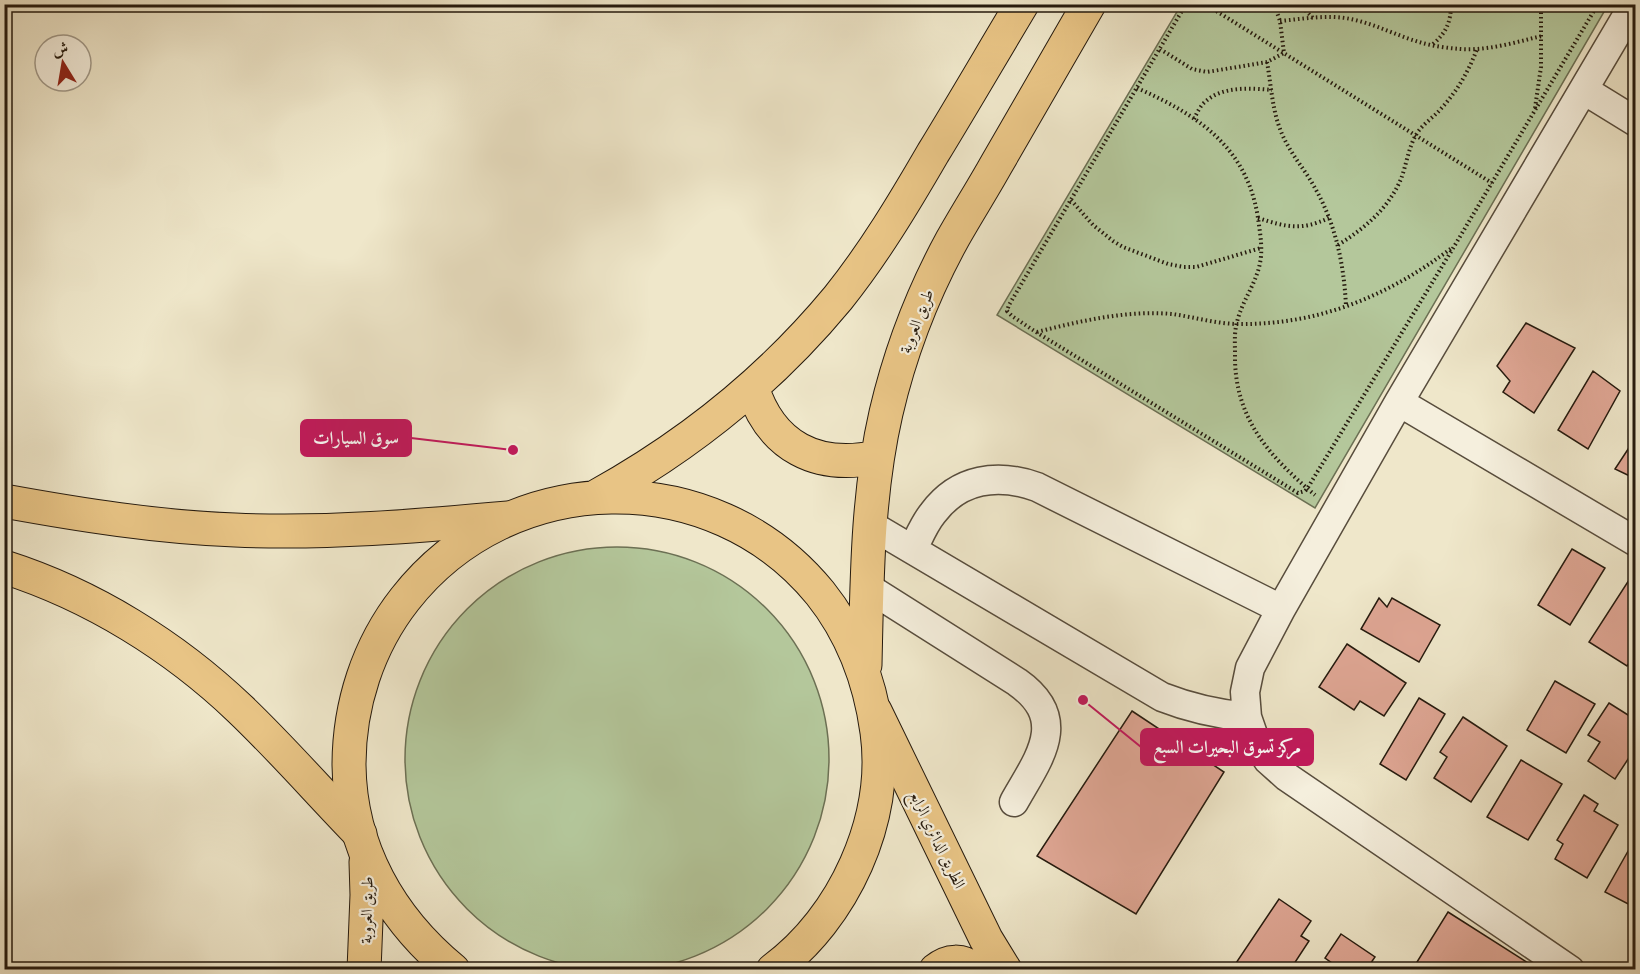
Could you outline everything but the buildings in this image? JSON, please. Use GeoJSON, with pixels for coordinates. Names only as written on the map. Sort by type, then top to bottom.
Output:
{"type":"FeatureCollection","features":[{"type":"Feature","properties":{"kind":"main road"},"geometry":{"type":"LineString","coordinates":[[597,496],[670,452],[723,412],[752,387],[811,328],[864,264],[887,230],[1022,4]]}},
{"type":"Feature","properties":{"kind":"main road","name":"طريق العروبة"},"geometry":{"type":"LineString","coordinates":[[869,691],[867,587],[869,524],[877,457],[898,367],[931,281],[952,240],[1089,4]]}},
{"type":"Feature","properties":{"kind":"main road"},"geometry":{"type":"LineString","coordinates":[[752,387],[757,402],[774,429],[799,449],[814,456],[845,462],[877,457]]}},
{"type":"Feature","properties":{"kind":"main road"},"geometry":{"type":"LineString","coordinates":[[453,969],[412,931],[393,907],[362,843],[353,806],[349,748],[358,690],[368,662],[396,610],[414,587],[457,547],[482,531],[508,518],[547,505],[597,496],[628,496],[690,507],[748,532],[775,550],[798,570],[838,619],[853,647],[869,691],[878,738],[878,770],[875,802],[868,833],[843,892],[825,918],[804,942],[773,969]]}},
{"type":"Feature","properties":{"kind":"main road"},"geometry":{"type":"LineString","coordinates":[[4,501],[114,520],[235,530],[356,530],[508,518]]}},
{"type":"Feature","properties":{"kind":"main road"},"geometry":{"type":"LineString","coordinates":[[4,567],[85,600],[143,633],[182,660],[240,709],[362,843]]}},
{"type":"Feature","properties":{"kind":"main road","name":"الطريق الدائري الرابع"},"geometry":{"type":"LineString","coordinates":[[869,691],[986,939],[1005,969]]}},
{"type":"Feature","properties":{"kind":"main road","name":"طريق العروبة"},"geometry":{"type":"LineString","coordinates":[[362,843],[367,895],[364,969]]}},
{"type":"Feature","properties":{"kind":"main road"},"geometry":{"type":"LineString","coordinates":[[936,969],[945,963],[954,962],[963,963],[975,969]]}},
{"type":"Feature","properties":{"kind":"street"},"geometry":{"type":"LineString","coordinates":[[1570,969],[1287,777],[1268,760],[1255,740],[1247,717],[1245,692],[1250,668],[1281,609],[1399,402],[1634,4]]}},
{"type":"Feature","properties":{"kind":"street"},"geometry":{"type":"LineString","coordinates":[[1584,90],[1635,122]]}},
{"type":"Feature","properties":{"kind":"street"},"geometry":{"type":"LineString","coordinates":[[1399,402],[1635,542]]}},
{"type":"Feature","properties":{"kind":"street"},"geometry":{"type":"LineString","coordinates":[[912,549],[932,513],[957,491],[972,483],[988,479],[1022,481],[1281,609]]}},
{"type":"Feature","properties":{"kind":"street"},"geometry":{"type":"LineString","coordinates":[[869,524],[1162,696],[1204,711],[1247,717]]}},
{"type":"Feature","properties":{"kind":"street"},"geometry":{"type":"LineString","coordinates":[[867,587],[1017,682],[1036,699],[1046,722],[1047,734],[1044,747],[1014,802]]}},
{"type":"Feature","properties":{"kind":"path"},"geometry":{"type":"LineString","coordinates":[[1185,4],[1008,308],[1009,314],[1301,493],[1307,489],[1598,4]]}},
{"type":"Feature","properties":{"kind":"path"},"geometry":{"type":"LineString","coordinates":[[1205,4],[1519,199]]}},
{"type":"Feature","properties":{"kind":"path"},"geometry":{"type":"LineString","coordinates":[[1274,4],[1280,21],[1284,53]]}},
{"type":"Feature","properties":{"kind":"path"},"geometry":{"type":"LineString","coordinates":[[1299,4],[1314,18]]}},
{"type":"Feature","properties":{"kind":"path"},"geometry":{"type":"LineString","coordinates":[[1433,45],[1448,27],[1451,16],[1450,4]]}},
{"type":"Feature","properties":{"kind":"path"},"geometry":{"type":"LineString","coordinates":[[1534,113],[1541,67],[1541,4]]}},
{"type":"Feature","properties":{"kind":"path"},"geometry":{"type":"LineString","coordinates":[[1280,21],[1326,17],[1346,18],[1420,43],[1460,49],[1477,49],[1542,36]]}},
{"type":"Feature","properties":{"kind":"path"},"geometry":{"type":"LineString","coordinates":[[1160,49],[1192,69],[1207,72],[1267,62],[1284,53]]}},
{"type":"Feature","properties":{"kind":"path"},"geometry":{"type":"LineString","coordinates":[[1338,245],[1371,222],[1384,207],[1401,179],[1416,135],[1451,98],[1463,81],[1477,49]]}},
{"type":"Feature","properties":{"kind":"path"},"geometry":{"type":"LineString","coordinates":[[1267,62],[1275,112],[1282,133],[1314,186],[1329,218],[1338,245],[1346,306]]}},
{"type":"Feature","properties":{"kind":"path"},"geometry":{"type":"LineString","coordinates":[[1137,88],[1194,119],[1224,142],[1239,161],[1255,198],[1261,248],[1260,263],[1255,279],[1242,305],[1236,324],[1234,367],[1237,387],[1245,413],[1257,436],[1307,489],[1336,513]]}},
{"type":"Feature","properties":{"kind":"path"},"geometry":{"type":"LineString","coordinates":[[1194,119],[1203,103],[1213,96],[1238,89],[1272,90]]}},
{"type":"Feature","properties":{"kind":"path"},"geometry":{"type":"LineString","coordinates":[[1071,200],[1093,225],[1113,241],[1168,264],[1196,267],[1261,248]]}},
{"type":"Feature","properties":{"kind":"path"},"geometry":{"type":"LineString","coordinates":[[1258,218],[1281,226],[1292,227],[1316,224],[1329,218]]}},
{"type":"Feature","properties":{"kind":"path"},"geometry":{"type":"LineString","coordinates":[[1036,332],[1080,322],[1133,314],[1170,314],[1236,324],[1302,318],[1346,306],[1386,291],[1432,263],[1455,245]]}},
{"type":"Feature","properties":{"kind":"green space"},"geometry":{"type":"Polygon","coordinates":[[[1181,5],[1608,5],[1315,508],[997,315],[1181,5]]]}},
{"type":"Feature","properties":{"kind":"green space"},"geometry":{"type":"Polygon","coordinates":[[[617,547],[658,551],[698,563],[735,582],[767,609],[794,641],[813,678],[825,718],[829,759],[825,800],[813,840],[794,877],[767,909],[735,936],[698,955],[658,967],[617,971],[576,967],[536,955],[499,936],[467,909],[440,877],[421,840],[409,800],[405,759],[409,718],[421,678],[440,641],[467,609],[499,582],[536,563],[576,551],[617,547]]]}},
{"type":"Feature","properties":{"kind":"place","name":"سوق السيارات"},"geometry":{"type":"Point","coordinates":[513,450]}},
{"type":"Feature","properties":{"kind":"place","name":"مركز تسوق البحيرات السبع"},"geometry":{"type":"Point","coordinates":[1083,700]}}]}
